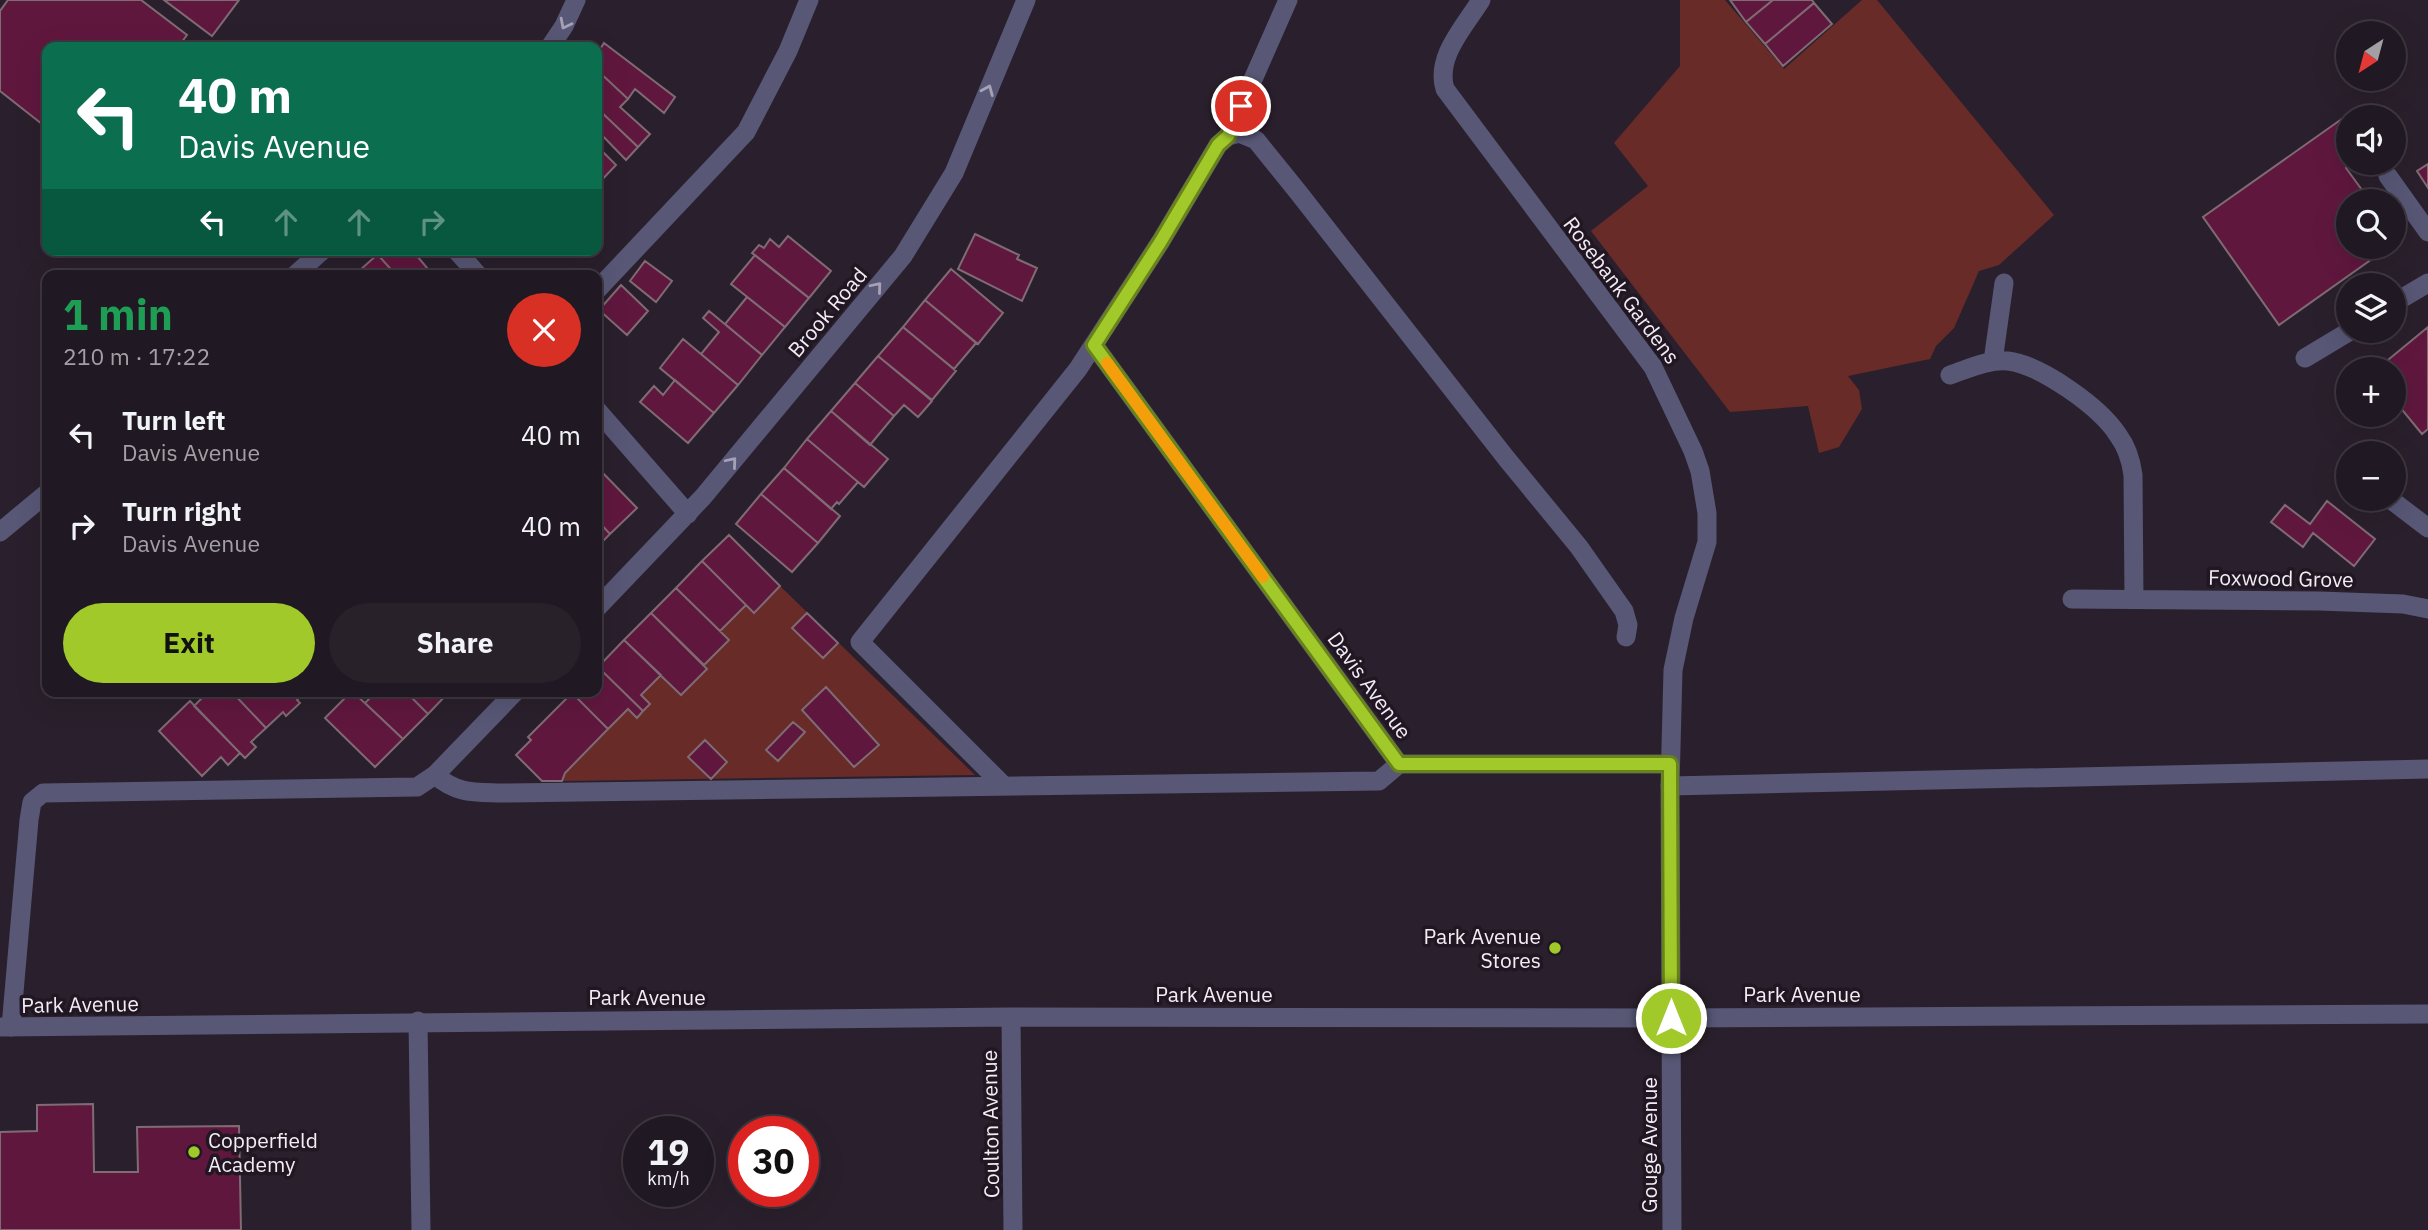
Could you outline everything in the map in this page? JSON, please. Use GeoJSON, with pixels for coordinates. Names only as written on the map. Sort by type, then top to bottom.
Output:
{"type":"FeatureCollection","features":[{"type":"Feature","properties":{"kind":"street"},"geometry":{"type":"LineString","coordinates":[[553,42],[576,0]]}},
{"type":"Feature","properties":{"kind":"street"},"geometry":{"type":"LineString","coordinates":[[602,285],[746,132],[788,51],[809,0]]}},
{"type":"Feature","properties":{"kind":"street","name":"Brook Road"},"geometry":{"type":"LineString","coordinates":[[602,603],[688,514],[903,256],[954,173],[1026,0]]}},
{"type":"Feature","properties":{"kind":"street"},"geometry":{"type":"LineString","coordinates":[[1002,784],[860,642],[964,514],[1094,345],[1168,230],[1218,145],[1228,136],[1288,0]]}},
{"type":"Feature","properties":{"kind":"street","name":"Rosebank Gardens"},"geometry":{"type":"LineString","coordinates":[[1481,0],[1446,59],[1442,75],[1445,89],[1653,367],[1700,471],[1707,513],[1707,542],[1684,618],[1673,670],[1670,764]]}},
{"type":"Feature","properties":{"kind":"street"},"geometry":{"type":"LineString","coordinates":[[1228,136],[1239,133],[1252,138],[1284,174],[1579,547],[1624,611],[1628,625],[1626,637]]}},
{"type":"Feature","properties":{"kind":"street"},"geometry":{"type":"LineString","coordinates":[[2388,176],[2428,232]]}},
{"type":"Feature","properties":{"kind":"street"},"geometry":{"type":"LineString","coordinates":[[301,270],[317,256]]}},
{"type":"Feature","properties":{"kind":"street"},"geometry":{"type":"LineString","coordinates":[[461,256],[474,270]]}},
{"type":"Feature","properties":{"kind":"street"},"geometry":{"type":"LineString","coordinates":[[1993,361],[2004,283]]}},
{"type":"Feature","properties":{"kind":"street"},"geometry":{"type":"LineString","coordinates":[[2406,296],[2428,283]]}},
{"type":"Feature","properties":{"kind":"street"},"geometry":{"type":"LineString","coordinates":[[2305,358],[2336,339]]}},
{"type":"Feature","properties":{"kind":"street","name":"Davis Avenue"},"geometry":{"type":"LineString","coordinates":[[1094,345],[1399,764],[1670,764]]}},
{"type":"Feature","properties":{"kind":"street"},"geometry":{"type":"LineString","coordinates":[[1950,375],[1993,361],[2015,362],[2056,381],[2091,406],[2118,435],[2129,455],[2133,475],[2134,599]]}},
{"type":"Feature","properties":{"kind":"street"},"geometry":{"type":"LineString","coordinates":[[602,416],[688,514]]}},
{"type":"Feature","properties":{"kind":"street"},"geometry":{"type":"LineString","coordinates":[[0,532],[42,497]]}},
{"type":"Feature","properties":{"kind":"street"},"geometry":{"type":"LineString","coordinates":[[2406,511],[2428,528]]}},
{"type":"Feature","properties":{"kind":"street","name":"Foxwood Grove"},"geometry":{"type":"LineString","coordinates":[[2073,599],[2387,603],[2428,609]]}},
{"type":"Feature","properties":{"kind":"street"},"geometry":{"type":"LineString","coordinates":[[5,1027],[29,820],[32,802],[43,793],[417,787],[435,775],[510,697]]}},
{"type":"Feature","properties":{"kind":"street"},"geometry":{"type":"LineString","coordinates":[[435,775],[449,786],[460,790],[501,793],[680,792],[1002,784],[1379,780],[1399,764]]}},
{"type":"Feature","properties":{"kind":"street"},"geometry":{"type":"LineString","coordinates":[[1670,764],[1671,1018]]}},
{"type":"Feature","properties":{"kind":"street"},"geometry":{"type":"LineString","coordinates":[[1670,786],[2428,769]]}},
{"type":"Feature","properties":{"kind":"street","name":"Park Avenue"},"geometry":{"type":"LineString","coordinates":[[5,1027],[1011,1017],[1671,1018],[2428,1014]]}},
{"type":"Feature","properties":{"kind":"street","name":"Coulton Avenue"},"geometry":{"type":"LineString","coordinates":[[1011,1017],[1013,1230]]}},
{"type":"Feature","properties":{"kind":"street","name":"Gouge Avenue"},"geometry":{"type":"LineString","coordinates":[[1671,1018],[1672,1230]]}},
{"type":"Feature","properties":{"kind":"street"},"geometry":{"type":"LineString","coordinates":[[418,1021],[421,1230]]}},
{"type":"Feature","properties":{"kind":"shaded area"},"geometry":{"type":"Polygon","coordinates":[[[1680,0],[1725,0],[1784,69],[1862,0],[1877,0],[2054,215],[1999,265],[1979,271],[1954,328],[1936,346],[1930,359],[1848,376],[1859,390],[1862,409],[1839,447],[1819,453],[1808,406],[1730,412],[1591,231],[1648,186],[1614,143],[1680,66],[1680,0]]]}},
{"type":"Feature","properties":{"kind":"shaded area"},"geometry":{"type":"Polygon","coordinates":[[[780,586],[975,775],[562,781],[565,773],[628,709],[637,717],[650,704],[641,695],[661,675],[682,695],[707,669],[704,665],[728,640],[720,631],[746,605],[754,612],[780,586]]]}},
{"type":"Feature","properties":{"kind":"building"},"geometry":{"type":"Polygon","coordinates":[[[8,0],[141,0],[187,35],[182,42],[42,42],[42,124],[0,91],[0,11],[8,0]]]}},
{"type":"Feature","properties":{"kind":"building"},"geometry":{"type":"Polygon","coordinates":[[[164,0],[239,0],[212,36],[164,0]]]}},
{"type":"Feature","properties":{"kind":"building"},"geometry":{"type":"Polygon","coordinates":[[[1730,0],[1773,0],[1746,22],[1730,0]]]}},
{"type":"Feature","properties":{"kind":"building"},"geometry":{"type":"Polygon","coordinates":[[[1773,0],[1812,0],[1814,3],[1765,44],[1746,22],[1773,0]]]}},
{"type":"Feature","properties":{"kind":"building"},"geometry":{"type":"Polygon","coordinates":[[[1814,3],[1832,24],[1783,66],[1765,44],[1814,3]]]}},
{"type":"Feature","properties":{"kind":"building"},"geometry":{"type":"Polygon","coordinates":[[[604,43],[675,97],[664,113],[635,89],[628,99],[602,75],[604,43]]]}},
{"type":"Feature","properties":{"kind":"building"},"geometry":{"type":"Polygon","coordinates":[[[602,75],[628,99],[620,107],[650,134],[638,147],[602,113],[602,75]]]}},
{"type":"Feature","properties":{"kind":"building"},"geometry":{"type":"Polygon","coordinates":[[[602,113],[638,147],[626,160],[602,135],[602,113]]]}},
{"type":"Feature","properties":{"kind":"building"},"geometry":{"type":"Polygon","coordinates":[[[2336,123],[2336,175],[2351,175],[2361,189],[2336,189],[2336,259],[2372,259],[2352,273],[2336,273],[2336,285],[2279,325],[2203,217],[2336,123]]]}},
{"type":"Feature","properties":{"kind":"building"},"geometry":{"type":"Polygon","coordinates":[[[602,151],[616,165],[602,180],[602,151]]]}},
{"type":"Feature","properties":{"kind":"building"},"geometry":{"type":"Polygon","coordinates":[[[2428,164],[2428,188],[2417,171],[2428,164]]]}},
{"type":"Feature","properties":{"kind":"building"},"geometry":{"type":"Polygon","coordinates":[[[975,234],[1019,255],[1017,259],[1037,268],[1022,301],[958,269],[975,234]]]}},
{"type":"Feature","properties":{"kind":"building"},"geometry":{"type":"Polygon","coordinates":[[[788,236],[831,271],[809,298],[752,253],[759,245],[764,248],[770,239],[779,247],[788,236]]]}},
{"type":"Feature","properties":{"kind":"building"},"geometry":{"type":"Polygon","coordinates":[[[755,255],[809,298],[785,327],[731,284],[755,255]]]}},
{"type":"Feature","properties":{"kind":"building"},"geometry":{"type":"Polygon","coordinates":[[[379,256],[417,256],[429,270],[392,270],[379,256]]]}},
{"type":"Feature","properties":{"kind":"building"},"geometry":{"type":"Polygon","coordinates":[[[379,256],[392,270],[360,270],[379,256]]]}},
{"type":"Feature","properties":{"kind":"building"},"geometry":{"type":"Polygon","coordinates":[[[645,261],[672,281],[656,302],[630,281],[645,261]]]}},
{"type":"Feature","properties":{"kind":"building"},"geometry":{"type":"Polygon","coordinates":[[[951,269],[1003,313],[978,344],[925,300],[951,269]]]}},
{"type":"Feature","properties":{"kind":"building"},"geometry":{"type":"Polygon","coordinates":[[[621,285],[648,311],[627,335],[602,313],[602,307],[621,285]]]}},
{"type":"Feature","properties":{"kind":"building"},"geometry":{"type":"Polygon","coordinates":[[[747,297],[785,327],[762,355],[725,324],[747,297]]]}},
{"type":"Feature","properties":{"kind":"building"},"geometry":{"type":"Polygon","coordinates":[[[925,300],[976,343],[954,369],[903,327],[925,300]]]}},
{"type":"Feature","properties":{"kind":"building"},"geometry":{"type":"Polygon","coordinates":[[[709,311],[762,355],[738,385],[701,354],[719,332],[703,318],[709,311]]]}},
{"type":"Feature","properties":{"kind":"building"},"geometry":{"type":"Polygon","coordinates":[[[903,327],[956,371],[932,400],[878,356],[903,327]]]}},
{"type":"Feature","properties":{"kind":"building"},"geometry":{"type":"Polygon","coordinates":[[[2428,327],[2428,429],[2422,434],[2406,415],[2406,357],[2392,357],[2428,327]]]}},
{"type":"Feature","properties":{"kind":"building"},"geometry":{"type":"Polygon","coordinates":[[[683,339],[738,385],[714,413],[660,368],[683,339]]]}},
{"type":"Feature","properties":{"kind":"building"},"geometry":{"type":"Polygon","coordinates":[[[878,356],[932,401],[918,417],[904,405],[894,416],[855,383],[878,356]]]}},
{"type":"Feature","properties":{"kind":"building"},"geometry":{"type":"Polygon","coordinates":[[[675,380],[714,413],[688,443],[640,402],[654,386],[663,395],[675,380]]]}},
{"type":"Feature","properties":{"kind":"building"},"geometry":{"type":"Polygon","coordinates":[[[855,383],[894,416],[870,445],[831,411],[855,383]]]}},
{"type":"Feature","properties":{"kind":"building"},"geometry":{"type":"Polygon","coordinates":[[[831,411],[888,459],[864,487],[807,439],[831,411]]]}},
{"type":"Feature","properties":{"kind":"building"},"geometry":{"type":"Polygon","coordinates":[[[807,439],[858,482],[839,504],[837,502],[831,509],[784,468],[807,439]]]}},
{"type":"Feature","properties":{"kind":"building"},"geometry":{"type":"Polygon","coordinates":[[[784,468],[840,516],[818,543],[761,494],[784,468]]]}},
{"type":"Feature","properties":{"kind":"building"},"geometry":{"type":"Polygon","coordinates":[[[602,472],[637,508],[610,534],[602,525],[602,472]]]}},
{"type":"Feature","properties":{"kind":"building"},"geometry":{"type":"Polygon","coordinates":[[[761,494],[818,543],[792,572],[736,524],[761,494]]]}},
{"type":"Feature","properties":{"kind":"building"},"geometry":{"type":"Polygon","coordinates":[[[2327,501],[2336,511],[2340,511],[2375,539],[2354,566],[2313,533],[2303,547],[2271,522],[2285,505],[2310,524],[2327,501]]]}},
{"type":"Feature","properties":{"kind":"building"},"geometry":{"type":"Polygon","coordinates":[[[602,525],[610,534],[602,542],[602,525]]]}},
{"type":"Feature","properties":{"kind":"building"},"geometry":{"type":"Polygon","coordinates":[[[729,535],[780,586],[754,613],[702,561],[729,535]]]}},
{"type":"Feature","properties":{"kind":"building"},"geometry":{"type":"Polygon","coordinates":[[[702,561],[746,605],[720,631],[676,588],[702,561]]]}},
{"type":"Feature","properties":{"kind":"building"},"geometry":{"type":"Polygon","coordinates":[[[676,588],[729,640],[704,665],[651,613],[676,588]]]}},
{"type":"Feature","properties":{"kind":"building"},"geometry":{"type":"Polygon","coordinates":[[[651,613],[707,669],[681,695],[624,640],[651,613]]]}},
{"type":"Feature","properties":{"kind":"building"},"geometry":{"type":"Polygon","coordinates":[[[807,613],[838,643],[823,658],[792,628],[807,613]]]}},
{"type":"Feature","properties":{"kind":"building"},"geometry":{"type":"Polygon","coordinates":[[[624,640],[661,675],[641,695],[650,704],[643,711],[602,671],[602,663],[624,640]]]}},
{"type":"Feature","properties":{"kind":"building"},"geometry":{"type":"Polygon","coordinates":[[[602,671],[643,711],[637,718],[628,709],[608,729],[576,697],[602,697],[602,671]]]}},
{"type":"Feature","properties":{"kind":"building"},"geometry":{"type":"Polygon","coordinates":[[[826,687],[879,745],[854,767],[802,710],[826,687]]]}},
{"type":"Feature","properties":{"kind":"building"},"geometry":{"type":"Polygon","coordinates":[[[203,697],[237,697],[266,728],[251,742],[256,747],[245,758],[194,706],[203,697]]]}},
{"type":"Feature","properties":{"kind":"building"},"geometry":{"type":"Polygon","coordinates":[[[237,697],[300,697],[297,700],[300,703],[286,716],[283,712],[266,728],[237,697]]]}},
{"type":"Feature","properties":{"kind":"building"},"geometry":{"type":"Polygon","coordinates":[[[346,697],[358,697],[403,739],[375,767],[325,718],[346,697]]]}},
{"type":"Feature","properties":{"kind":"building"},"geometry":{"type":"Polygon","coordinates":[[[371,697],[411,697],[428,714],[403,739],[365,703],[371,697]]]}},
{"type":"Feature","properties":{"kind":"building"},"geometry":{"type":"Polygon","coordinates":[[[411,697],[444,697],[428,714],[411,697]]]}},
{"type":"Feature","properties":{"kind":"building"},"geometry":{"type":"Polygon","coordinates":[[[568,697],[576,697],[608,729],[565,773],[562,781],[542,781],[516,755],[531,740],[528,737],[568,697]]]}},
{"type":"Feature","properties":{"kind":"building"},"geometry":{"type":"Polygon","coordinates":[[[190,701],[240,753],[228,765],[221,757],[202,776],[159,731],[190,701]]]}},
{"type":"Feature","properties":{"kind":"building"},"geometry":{"type":"Polygon","coordinates":[[[793,722],[805,732],[778,761],[766,750],[793,722]]]}},
{"type":"Feature","properties":{"kind":"building"},"geometry":{"type":"Polygon","coordinates":[[[705,740],[727,762],[711,779],[688,757],[705,740]]]}},
{"type":"Feature","properties":{"kind":"building"},"geometry":{"type":"Polygon","coordinates":[[[93,1104],[94,1172],[138,1172],[137,1127],[239,1126],[241,1230],[0,1230],[0,1132],[37,1131],[37,1105],[93,1104]]]}},
{"type":"Feature","properties":{"kind":"slow traffic"},"geometry":{"type":"LineString","coordinates":[[1107,363],[1263,577]]}},
{"type":"Feature","properties":{"kind":"place","name":"Park Avenue Stores"},"geometry":{"type":"Point","coordinates":[1555,948]}},
{"type":"Feature","properties":{"kind":"place","name":"Copperfield Academy"},"geometry":{"type":"Point","coordinates":[194,1152]}},
{"type":"Feature","properties":{"kind":"route"},"geometry":{"type":"LineString","coordinates":[[1241,106],[1228,136],[1218,145],[1161,241],[1094,345],[1399,764],[1670,764],[1671,1018]]}}]}
